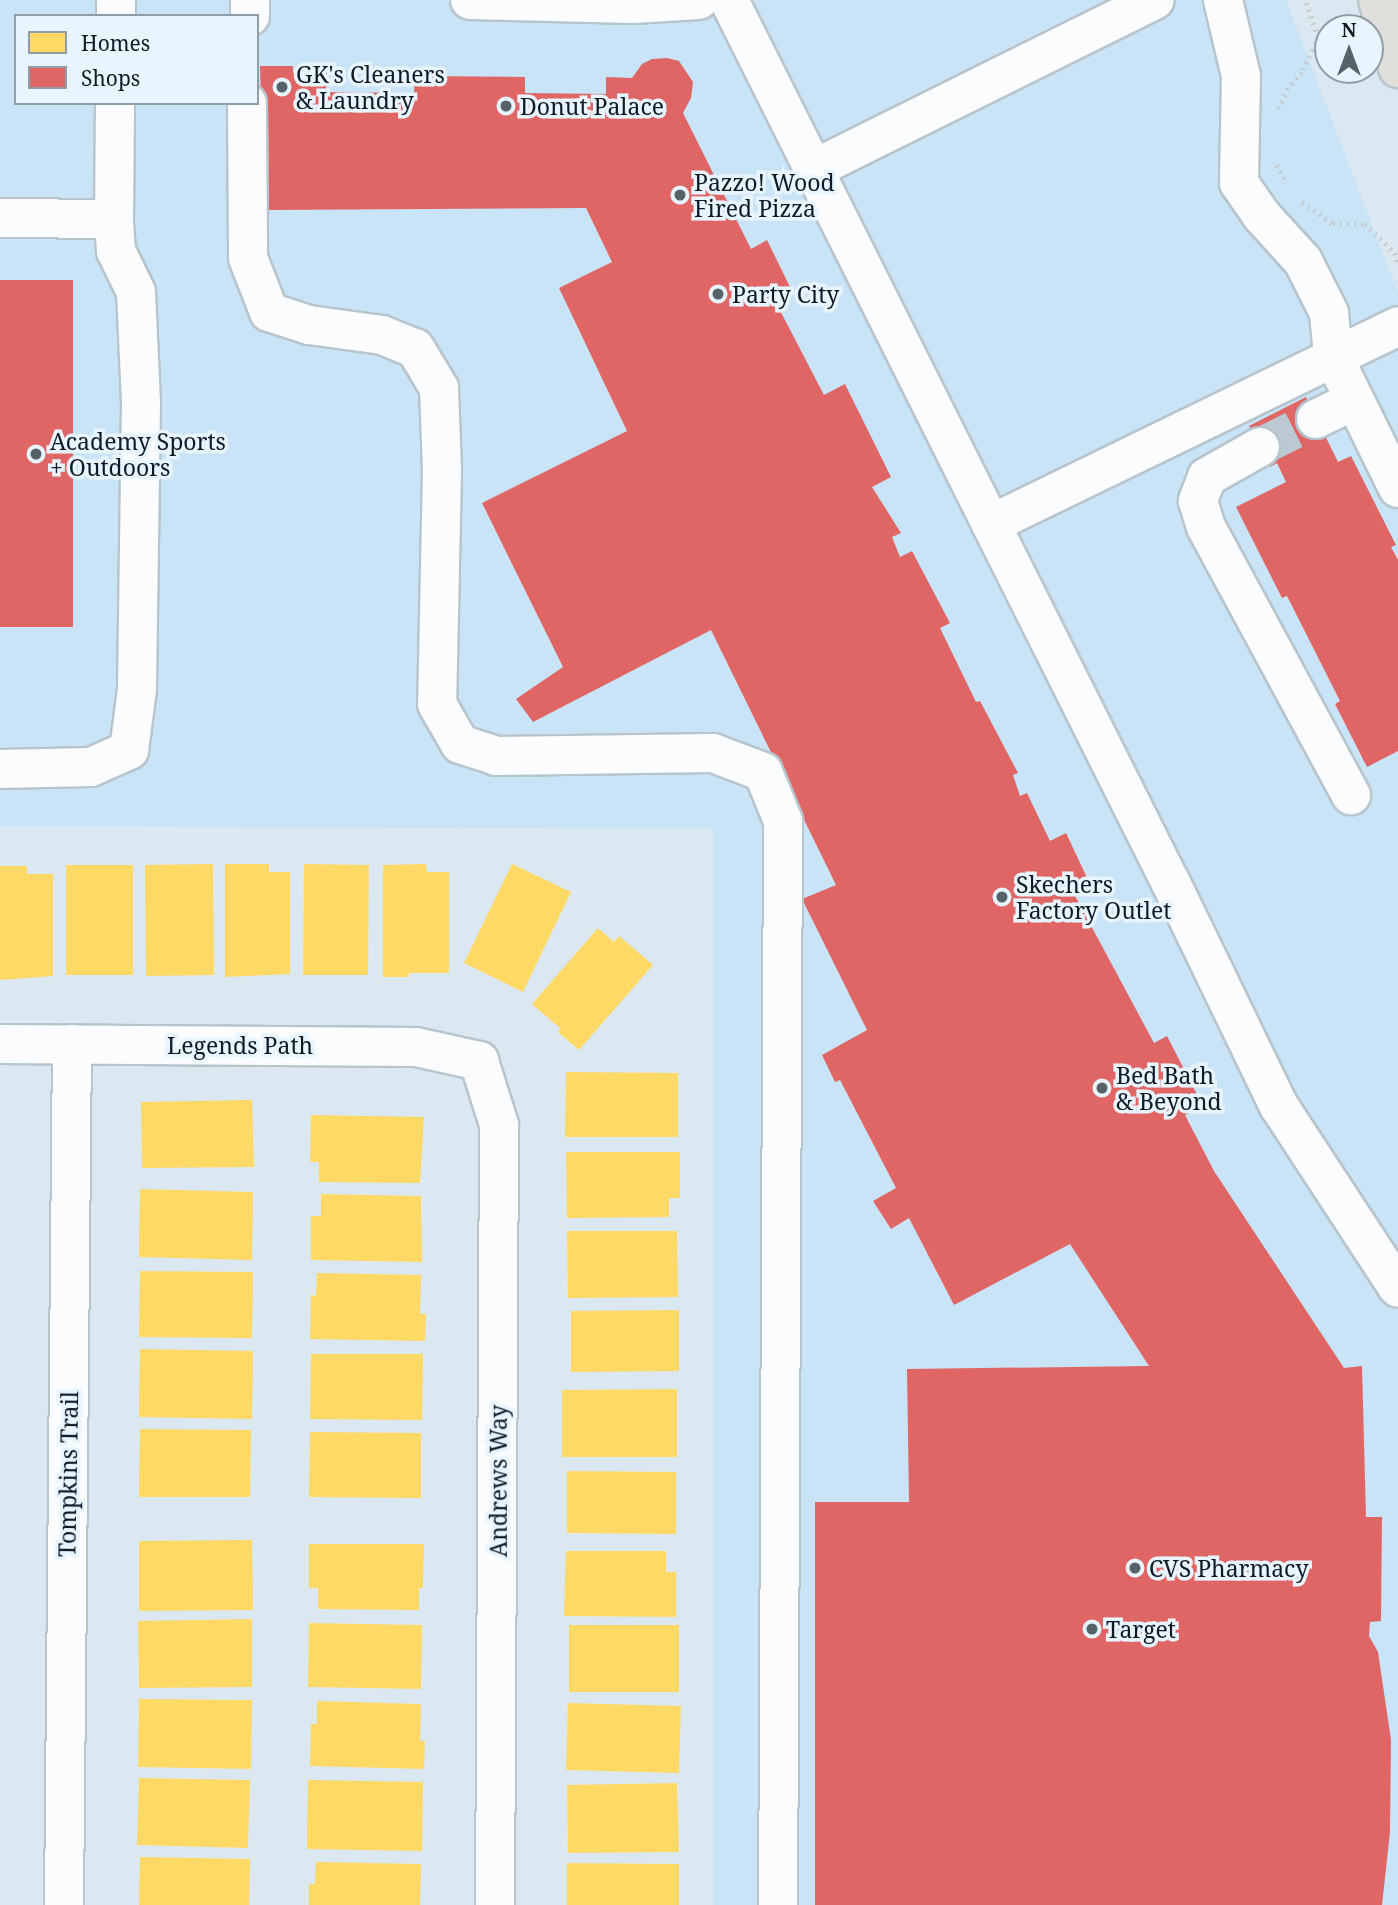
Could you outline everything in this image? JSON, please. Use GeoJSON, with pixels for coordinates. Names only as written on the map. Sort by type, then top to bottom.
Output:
{"type":"FeatureCollection","features":[{"type":"Feature","properties":{"kind":"main road"},"geometry":{"type":"LineString","coordinates":[[1378,0],[1398,68]]}},
{"type":"Feature","properties":{"kind":"street"},"geometry":{"type":"LineString","coordinates":[[470,0],[699,0]]}},
{"type":"Feature","properties":{"kind":"street"},"geometry":{"type":"LineString","coordinates":[[729,0],[816,168],[1279,1105],[1398,1288]]}},
{"type":"Feature","properties":{"kind":"street"},"geometry":{"type":"LineString","coordinates":[[816,168],[1155,0]]}},
{"type":"Feature","properties":{"kind":"street"},"geometry":{"type":"LineString","coordinates":[[1223,0],[1241,76],[1239,183],[1262,216],[1303,261],[1329,313],[1334,356],[1398,488]]}},
{"type":"Feature","properties":{"kind":"street"},"geometry":{"type":"LineString","coordinates":[[0,769],[90,767],[130,750],[137,689],[141,401],[136,292],[116,251],[116,105]]}},
{"type":"Feature","properties":{"kind":"street"},"geometry":{"type":"LineString","coordinates":[[247,105],[248,258],[269,312],[309,325],[382,335],[415,348],[439,388],[442,471],[437,704],[460,744],[496,756],[713,753],[763,772],[783,821],[778,1905]]}},
{"type":"Feature","properties":{"kind":"street"},"geometry":{"type":"LineString","coordinates":[[0,218],[114,219]]}},
{"type":"Feature","properties":{"kind":"street"},"geometry":{"type":"LineString","coordinates":[[991,524],[1398,326]]}},
{"type":"Feature","properties":{"kind":"street"},"geometry":{"type":"LineString","coordinates":[[1316,419],[1355,400]]}},
{"type":"Feature","properties":{"kind":"street"},"geometry":{"type":"LineString","coordinates":[[1260,447],[1206,477],[1198,501],[1206,527],[1352,795]]}},
{"type":"Feature","properties":{"kind":"street","name":"Legends Path"},"geometry":{"type":"LineString","coordinates":[[0,1044],[416,1047],[479,1061]]}},
{"type":"Feature","properties":{"kind":"street","name":"Tompkins Trail"},"geometry":{"type":"LineString","coordinates":[[64,1905],[72,1044]]}},
{"type":"Feature","properties":{"kind":"street","name":"Andrews Way"},"geometry":{"type":"LineString","coordinates":[[479,1061],[499,1125],[495,1905]]}},
{"type":"Feature","properties":{"kind":"path"},"geometry":{"type":"LineString","coordinates":[[1273,119],[1287,90],[1303,70],[1318,38],[1305,0]]}},
{"type":"Feature","properties":{"kind":"path"},"geometry":{"type":"LineString","coordinates":[[1275,161],[1288,185]]}},
{"type":"Feature","properties":{"kind":"path"},"geometry":{"type":"LineString","coordinates":[[1295,197],[1334,224],[1365,224],[1395,253],[1398,265]]}},
{"type":"Feature","properties":{"kind":"shaded area"},"geometry":{"type":"Polygon","coordinates":[[[0,0],[1286,0],[1314,73],[1314,84],[1318,84],[1398,292],[1398,1905],[713,1905],[713,829],[0,826],[0,0]]]}},
{"type":"Feature","properties":{"kind":"building: Homes"},"geometry":{"type":"Polygon","coordinates":[[[213,864],[214,975],[146,976],[145,865],[213,864]]]}},
{"type":"Feature","properties":{"kind":"building: Homes"},"geometry":{"type":"Polygon","coordinates":[[[225,864],[269,864],[269,872],[290,872],[290,974],[225,977],[225,864]]]}},
{"type":"Feature","properties":{"kind":"building: Homes"},"geometry":{"type":"Polygon","coordinates":[[[304,864],[369,865],[368,975],[303,975],[304,864]]]}},
{"type":"Feature","properties":{"kind":"building: Homes"},"geometry":{"type":"Polygon","coordinates":[[[426,864],[427,872],[449,872],[449,973],[409,973],[409,977],[383,977],[383,865],[426,864]]]}},
{"type":"Feature","properties":{"kind":"building: Homes"},"geometry":{"type":"Polygon","coordinates":[[[512,864],[571,892],[523,992],[464,963],[512,864]]]}},
{"type":"Feature","properties":{"kind":"building: Homes"},"geometry":{"type":"Polygon","coordinates":[[[66,865],[133,865],[133,975],[66,975],[66,865]]]}},
{"type":"Feature","properties":{"kind":"building: Homes"},"geometry":{"type":"Polygon","coordinates":[[[0,866],[27,866],[27,874],[53,874],[53,976],[0,980],[0,866]]]}},
{"type":"Feature","properties":{"kind":"building: Homes"},"geometry":{"type":"Polygon","coordinates":[[[598,928],[614,942],[619,936],[653,965],[579,1050],[558,1032],[561,1029],[532,1004],[598,928]]]}},
{"type":"Feature","properties":{"kind":"building: Homes"},"geometry":{"type":"Polygon","coordinates":[[[566,1072],[678,1073],[678,1137],[565,1137],[566,1072]]]}},
{"type":"Feature","properties":{"kind":"building: Homes"},"geometry":{"type":"Polygon","coordinates":[[[252,1100],[254,1167],[142,1168],[141,1102],[252,1100]]]}},
{"type":"Feature","properties":{"kind":"building: Homes"},"geometry":{"type":"Polygon","coordinates":[[[311,1115],[424,1117],[420,1183],[319,1182],[319,1162],[310,1162],[311,1115]]]}},
{"type":"Feature","properties":{"kind":"building: Homes"},"geometry":{"type":"Polygon","coordinates":[[[566,1152],[680,1152],[680,1198],[669,1198],[669,1217],[567,1218],[566,1152]]]}},
{"type":"Feature","properties":{"kind":"building: Homes"},"geometry":{"type":"Polygon","coordinates":[[[140,1189],[253,1192],[252,1260],[139,1257],[140,1189]]]}},
{"type":"Feature","properties":{"kind":"building: Homes"},"geometry":{"type":"Polygon","coordinates":[[[321,1194],[421,1196],[422,1262],[311,1260],[311,1216],[321,1216],[321,1194]]]}},
{"type":"Feature","properties":{"kind":"building: Homes"},"geometry":{"type":"Polygon","coordinates":[[[567,1231],[677,1231],[678,1297],[568,1298],[567,1231]]]}},
{"type":"Feature","properties":{"kind":"building: Homes"},"geometry":{"type":"Polygon","coordinates":[[[140,1271],[253,1272],[252,1338],[139,1337],[140,1271]]]}},
{"type":"Feature","properties":{"kind":"building: Homes"},"geometry":{"type":"Polygon","coordinates":[[[317,1273],[421,1275],[420,1314],[426,1314],[425,1341],[310,1339],[311,1295],[316,1296],[317,1273]]]}},
{"type":"Feature","properties":{"kind":"building: Homes"},"geometry":{"type":"Polygon","coordinates":[[[679,1310],[679,1371],[571,1372],[571,1311],[679,1310]]]}},
{"type":"Feature","properties":{"kind":"building: Homes"},"geometry":{"type":"Polygon","coordinates":[[[140,1349],[253,1351],[252,1419],[139,1417],[140,1349]]]}},
{"type":"Feature","properties":{"kind":"building: Homes"},"geometry":{"type":"Polygon","coordinates":[[[311,1354],[423,1354],[422,1420],[310,1419],[311,1354]]]}},
{"type":"Feature","properties":{"kind":"building: Homes"},"geometry":{"type":"Polygon","coordinates":[[[677,1389],[677,1457],[562,1457],[562,1390],[677,1389]]]}},
{"type":"Feature","properties":{"kind":"building: Homes"},"geometry":{"type":"Polygon","coordinates":[[[140,1429],[251,1430],[250,1497],[139,1497],[140,1429]]]}},
{"type":"Feature","properties":{"kind":"building: Homes"},"geometry":{"type":"Polygon","coordinates":[[[310,1432],[421,1433],[421,1498],[309,1497],[310,1432]]]}},
{"type":"Feature","properties":{"kind":"building: Homes"},"geometry":{"type":"Polygon","coordinates":[[[567,1471],[676,1472],[676,1534],[567,1533],[567,1471]]]}},
{"type":"Feature","properties":{"kind":"building: Homes"},"geometry":{"type":"Polygon","coordinates":[[[252,1540],[253,1610],[139,1611],[139,1541],[252,1540]]]}},
{"type":"Feature","properties":{"kind":"building: Homes"},"geometry":{"type":"Polygon","coordinates":[[[309,1544],[424,1544],[423,1588],[419,1588],[419,1610],[318,1609],[318,1588],[309,1588],[309,1544]]]}},
{"type":"Feature","properties":{"kind":"building: Homes"},"geometry":{"type":"Polygon","coordinates":[[[566,1551],[666,1551],[666,1572],[676,1572],[676,1617],[564,1616],[566,1551]]]}},
{"type":"Feature","properties":{"kind":"building: Homes"},"geometry":{"type":"Polygon","coordinates":[[[252,1619],[252,1687],[139,1688],[138,1621],[252,1619]]]}},
{"type":"Feature","properties":{"kind":"building: Homes"},"geometry":{"type":"Polygon","coordinates":[[[309,1623],[422,1625],[421,1689],[308,1687],[309,1623]]]}},
{"type":"Feature","properties":{"kind":"building: Homes"},"geometry":{"type":"Polygon","coordinates":[[[569,1625],[679,1625],[679,1692],[569,1692],[569,1625]]]}},
{"type":"Feature","properties":{"kind":"building: Homes"},"geometry":{"type":"Polygon","coordinates":[[[139,1699],[252,1700],[251,1769],[138,1767],[139,1699]]]}},
{"type":"Feature","properties":{"kind":"building: Homes"},"geometry":{"type":"Polygon","coordinates":[[[317,1701],[421,1704],[420,1741],[425,1741],[424,1769],[310,1766],[311,1724],[317,1724],[317,1701]]]}},
{"type":"Feature","properties":{"kind":"building: Homes"},"geometry":{"type":"Polygon","coordinates":[[[568,1703],[681,1706],[679,1773],[566,1770],[568,1703]]]}},
{"type":"Feature","properties":{"kind":"building: Homes"},"geometry":{"type":"Polygon","coordinates":[[[139,1778],[250,1780],[248,1848],[137,1845],[139,1778]]]}},
{"type":"Feature","properties":{"kind":"building: Homes"},"geometry":{"type":"Polygon","coordinates":[[[308,1780],[423,1782],[422,1851],[307,1849],[308,1780]]]}},
{"type":"Feature","properties":{"kind":"building: Homes"},"geometry":{"type":"Polygon","coordinates":[[[677,1783],[679,1852],[568,1853],[567,1785],[677,1783]]]}},
{"type":"Feature","properties":{"kind":"building: Homes"},"geometry":{"type":"Polygon","coordinates":[[[140,1857],[250,1859],[249,1905],[139,1905],[140,1857]]]}},
{"type":"Feature","properties":{"kind":"building: Homes"},"geometry":{"type":"Polygon","coordinates":[[[316,1862],[421,1864],[420,1905],[309,1905],[309,1884],[315,1884],[316,1862]]]}},
{"type":"Feature","properties":{"kind":"building: Homes"},"geometry":{"type":"Polygon","coordinates":[[[567,1863],[679,1864],[679,1905],[567,1905],[567,1863]]]}},
{"type":"Feature","properties":{"kind":"building: Shops"},"geometry":{"type":"Polygon","coordinates":[[[667,58],[679,61],[693,82],[691,98],[683,113],[751,249],[767,240],[791,289],[773,297],[824,395],[845,384],[891,477],[872,487],[901,533],[892,537],[900,557],[912,551],[950,623],[940,628],[976,702],[980,701],[1018,773],[1013,775],[1020,796],[1027,793],[1050,841],[1066,833],[1090,884],[1073,892],[1154,1043],[1167,1036],[1203,1106],[1185,1115],[1214,1171],[1344,1368],[1362,1366],[1366,1517],[1382,1517],[1381,1621],[1370,1622],[1369,1636],[1378,1652],[1391,1740],[1390,1832],[1382,1905],[815,1905],[815,1502],[909,1502],[907,1369],[1149,1366],[1070,1244],[954,1305],[909,1218],[891,1229],[873,1201],[896,1188],[840,1080],[835,1082],[822,1055],[867,1030],[802,899],[836,885],[711,630],[533,722],[516,699],[563,667],[482,503],[627,431],[559,288],[612,262],[586,208],[267,210],[268,101],[261,101],[260,66],[293,66],[293,73],[327,73],[326,92],[414,93],[415,76],[525,77],[525,93],[606,94],[606,77],[632,78],[642,64],[652,59],[667,58]]]}},
{"type":"Feature","properties":{"kind":"building: Shops","name":"Academy Sports + Outdoors"},"geometry":{"type":"Polygon","coordinates":[[[0,280],[73,280],[73,627],[0,627],[0,280]]]}},
{"type":"Feature","properties":{"kind":"building: Shops"},"geometry":{"type":"Polygon","coordinates":[[[1306,397],[1338,462],[1351,456],[1396,545],[1391,547],[1398,560],[1398,751],[1367,767],[1335,704],[1340,701],[1287,596],[1282,598],[1236,507],[1286,482],[1277,463],[1270,467],[1249,426],[1306,397]]]}},
{"type":"Feature","properties":{"kind":"tunnel"},"geometry":{"type":"LineString","coordinates":[[1260,447],[1316,419]]}},
{"type":"Feature","properties":{"kind":"place","name":"GK's Cleaners & Laundry"},"geometry":{"type":"Point","coordinates":[282,87]}},
{"type":"Feature","properties":{"kind":"place","name":"Donut Palace"},"geometry":{"type":"Point","coordinates":[506,106]}},
{"type":"Feature","properties":{"kind":"place","name":"Pazzo! Wood Fired Pizza"},"geometry":{"type":"Point","coordinates":[680,195]}},
{"type":"Feature","properties":{"kind":"place","name":"Party City"},"geometry":{"type":"Point","coordinates":[718,294]}},
{"type":"Feature","properties":{"kind":"place","name":"Academy Sports + Outdoors"},"geometry":{"type":"Point","coordinates":[36,454]}},
{"type":"Feature","properties":{"kind":"place","name":"Skechers Factory Outlet"},"geometry":{"type":"Point","coordinates":[1002,897]}},
{"type":"Feature","properties":{"kind":"place","name":"Bed Bath & Beyond"},"geometry":{"type":"Point","coordinates":[1102,1088]}},
{"type":"Feature","properties":{"kind":"place","name":"CVS Pharmacy"},"geometry":{"type":"Point","coordinates":[1135,1568]}},
{"type":"Feature","properties":{"kind":"place","name":"Target"},"geometry":{"type":"Point","coordinates":[1092,1629]}}]}
